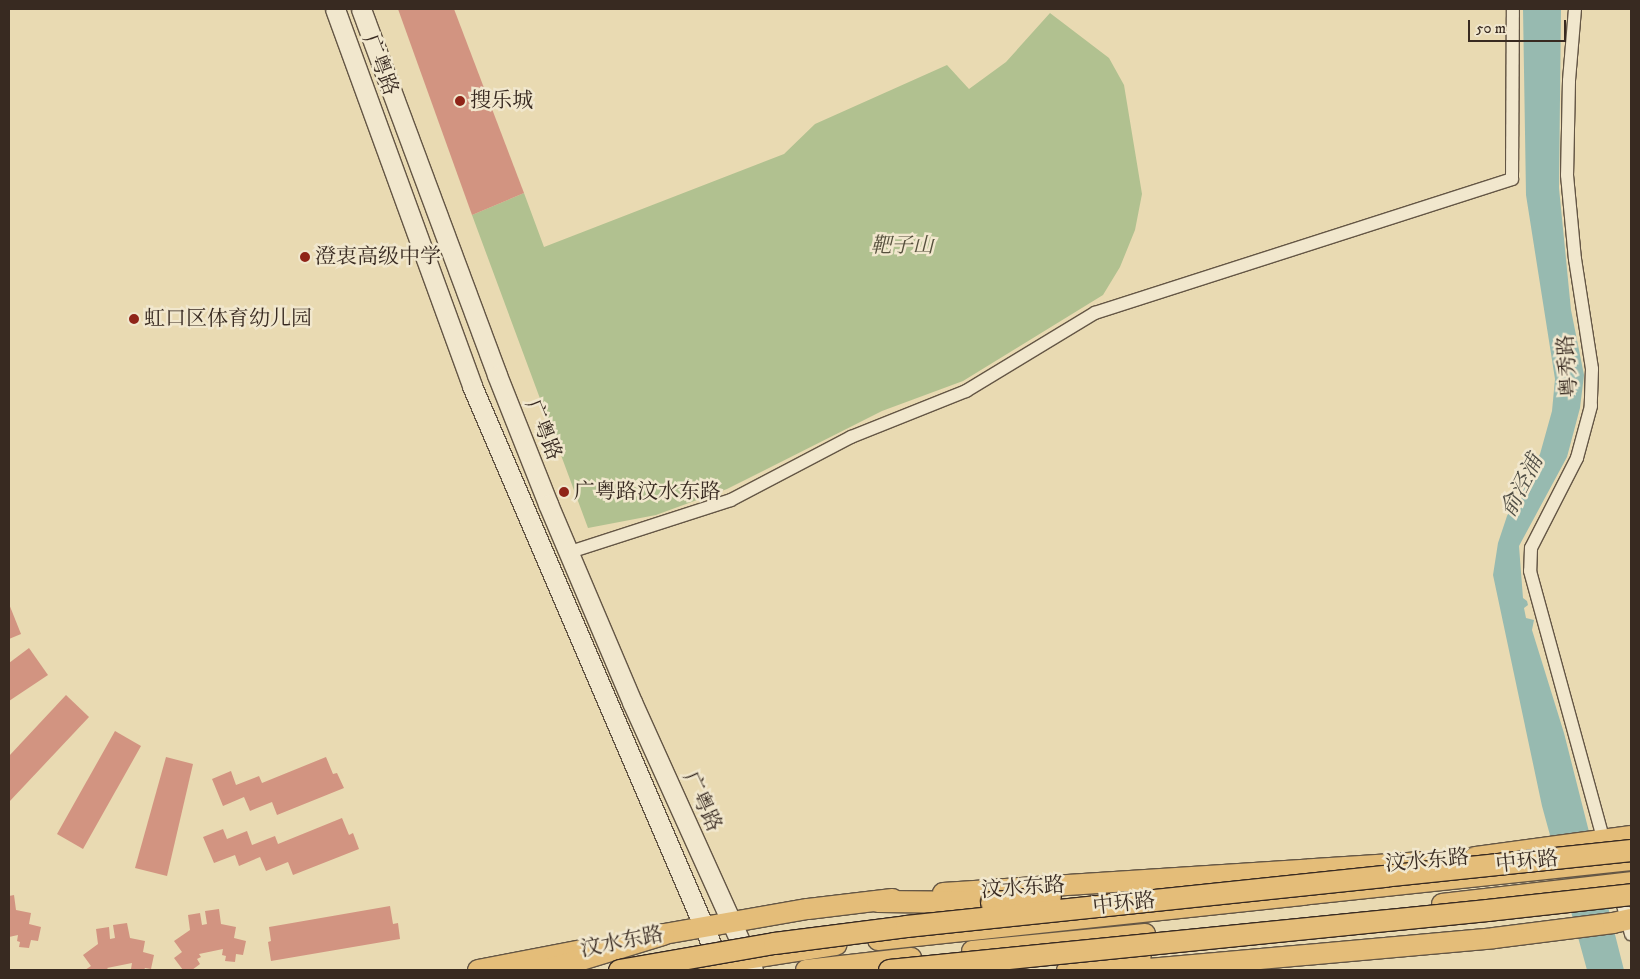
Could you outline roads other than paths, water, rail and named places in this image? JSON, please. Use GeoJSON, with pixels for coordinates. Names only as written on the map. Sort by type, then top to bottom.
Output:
{"type":"FeatureCollection","features":[{"type":"Feature","properties":{"kind":"highway","name":"中环路"},"geometry":{"type":"LineString","coordinates":[[619,970],[774,944],[906,926],[1534,855],[1631,850]]}},
{"type":"Feature","properties":{"kind":"highway"},"geometry":{"type":"LineString","coordinates":[[877,901],[992,902],[1534,855]]}},
{"type":"Feature","properties":{"kind":"highway","name":"中环路"},"geometry":{"type":"LineString","coordinates":[[889,970],[1486,910],[1620,886]]}},
{"type":"Feature","properties":{"kind":"highway"},"geometry":{"type":"LineString","coordinates":[[1067,970],[1143,965],[1438,930],[1486,910]]}},
{"type":"Feature","properties":{"kind":"highway"},"geometry":{"type":"LineString","coordinates":[[550,969],[662,934]]}},
{"type":"Feature","properties":{"kind":"main road","name":"广粤路"},"geometry":{"type":"LineString","coordinates":[[335,9],[472,386],[720,967]]}},
{"type":"Feature","properties":{"kind":"main road","name":"广粤路"},"geometry":{"type":"LineString","coordinates":[[360,9],[497,375],[632,702],[751,964]]}},
{"type":"Feature","properties":{"kind":"main road","name":"汶水东路"},"geometry":{"type":"LineString","coordinates":[[478,970],[732,922],[932,894],[1534,855],[1596,840],[1631,836]]}},
{"type":"Feature","properties":{"kind":"main road","name":"汶水东路"},"geometry":{"type":"LineString","coordinates":[[675,970],[751,964],[875,940],[1559,870],[1631,860]]}},
{"type":"Feature","properties":{"kind":"main road"},"geometry":{"type":"LineString","coordinates":[[1257,873],[1311,895]]}},
{"type":"Feature","properties":{"kind":"main road","name":"汶水东路"},"geometry":{"type":"LineString","coordinates":[[806,970],[940,954],[1620,886]]}},
{"type":"Feature","properties":{"kind":"main road"},"geometry":{"type":"LineString","coordinates":[[1000,927],[1040,887]]}},
{"type":"Feature","properties":{"kind":"main road"},"geometry":{"type":"LineString","coordinates":[[1251,924],[1305,954]]}},
{"type":"Feature","properties":{"kind":"main road"},"geometry":{"type":"LineString","coordinates":[[1143,965],[1494,938],[1561,929],[1626,924]]}},
{"type":"Feature","properties":{"kind":"main road"},"geometry":{"type":"LineString","coordinates":[[1143,965],[1210,928]]}},
{"type":"Feature","properties":{"kind":"street"},"geometry":{"type":"LineString","coordinates":[[570,552],[731,500],[851,437],[966,391],[1095,313],[1512,179],[1513,9]]}},
{"type":"Feature","properties":{"kind":"street","name":"粤秀路"},"geometry":{"type":"LineString","coordinates":[[1575,9],[1569,81],[1566,175],[1575,259],[1592,369],[1591,406],[1577,458],[1535,537],[1529,558],[1532,584],[1596,840],[1603,864],[1620,886],[1626,924]]}},
{"type":"Feature","properties":{"kind":"water"},"geometry":{"type":"Polygon","coordinates":[[[1523,9],[1561,9],[1559,188],[1571,310],[1584,375],[1580,408],[1567,457],[1519,546],[1523,598],[1527,601],[1528,605],[1524,608],[1526,618],[1534,620],[1532,630],[1564,733],[1624,970],[1587,970],[1542,806],[1493,575],[1498,543],[1507,516],[1540,454],[1552,411],[1555,379],[1526,195],[1523,9]]]}},
{"type":"Feature","properties":{"kind":"place","name":"搜乐城"},"geometry":{"type":"Point","coordinates":[460,101]}},
{"type":"Feature","properties":{"kind":"place","name":"澄衷高级中学"},"geometry":{"type":"Point","coordinates":[305,257]}},
{"type":"Feature","properties":{"kind":"place","name":"虹口区体育幼儿园"},"geometry":{"type":"Point","coordinates":[134,319]}},
{"type":"Feature","properties":{"kind":"place","name":"广粤路汶水东路"},"geometry":{"type":"Point","coordinates":[564,492]}},
{"type":"Feature","properties":{"kind":"park label","name":"靶子山"},"geometry":{"type":"Point","coordinates":[902,246]}},
{"type":"Feature","properties":{"kind":"water label","name":"俞泾浦"},"geometry":{"type":"Point","coordinates":[1522,486]}}]}
